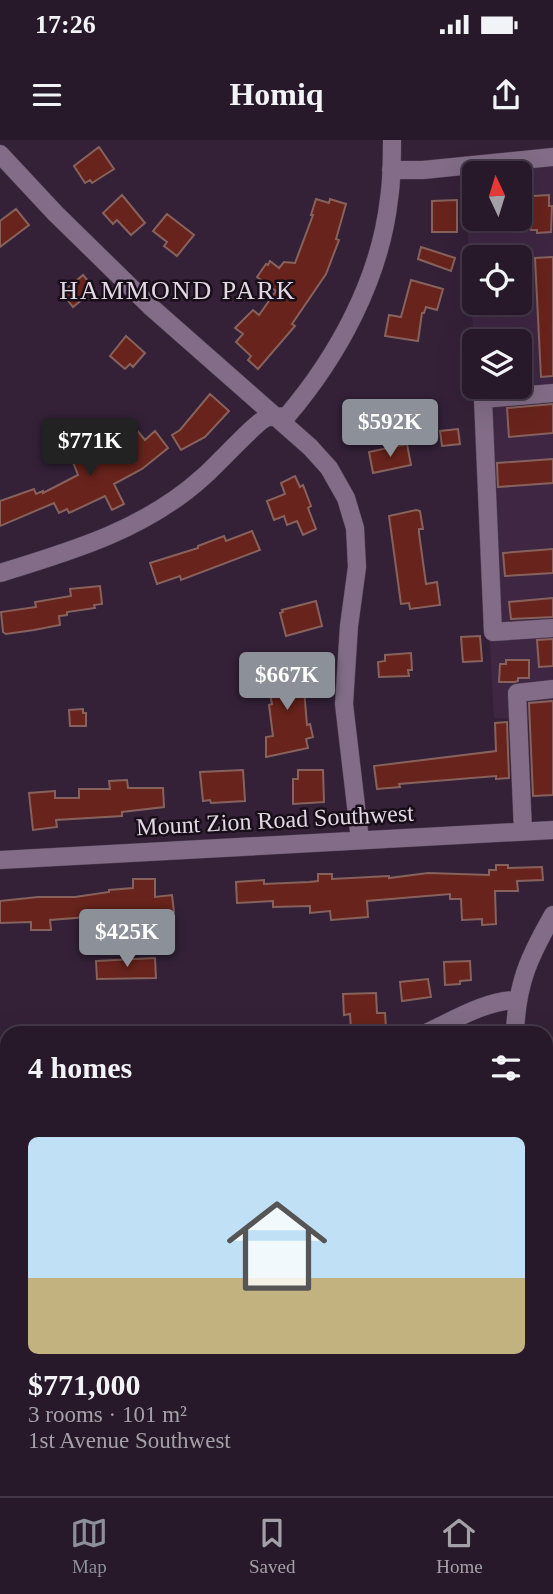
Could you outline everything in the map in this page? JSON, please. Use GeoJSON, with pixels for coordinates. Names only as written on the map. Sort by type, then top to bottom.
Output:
{"type":"FeatureCollection","features":[{"type":"Feature","properties":{"kind":"street"},"geometry":{"type":"LineString","coordinates":[[0,573],[98,541],[136,524],[170,504],[201,479],[265,418],[287,416],[310,390],[356,313],[381,242],[389,201],[392,140]]}},
{"type":"Feature","properties":{"kind":"street"},"geometry":{"type":"LineString","coordinates":[[0,154],[55,213],[151,307],[310,447],[329,468],[346,498],[355,528],[357,567],[349,626],[344,704],[360,840]]}},
{"type":"Feature","properties":{"kind":"street"},"geometry":{"type":"LineString","coordinates":[[391,170],[422,170],[553,157]]}},
{"type":"Feature","properties":{"kind":"street"},"geometry":{"type":"LineString","coordinates":[[553,393],[483,399],[493,632],[553,628]]}},
{"type":"Feature","properties":{"kind":"street"},"geometry":{"type":"LineString","coordinates":[[523,831],[517,692],[553,689]]}},
{"type":"Feature","properties":{"kind":"street","name":"Mount Zion Road Southwest"},"geometry":{"type":"LineString","coordinates":[[0,860],[553,830]]}},
{"type":"Feature","properties":{"kind":"street"},"geometry":{"type":"LineString","coordinates":[[515,1026],[516,1000],[530,956],[553,915]]}},
{"type":"Feature","properties":{"kind":"street"},"geometry":{"type":"LineString","coordinates":[[441,1026],[489,1004],[501,1000],[516,1000]]}},
{"type":"Feature","properties":{"kind":"shaded area"},"geometry":{"type":"Polygon","coordinates":[[[553,157],[553,721],[494,718],[477,399],[532,399],[532,329],[473,329],[472,315],[532,315],[532,245],[468,245],[468,231],[532,231],[532,161],[494,161],[553,157]]]}},
{"type":"Feature","properties":{"kind":"building"},"geometry":{"type":"Polygon","coordinates":[[[99,147],[114,169],[92,183],[90,180],[85,183],[74,166],[99,147]]]}},
{"type":"Feature","properties":{"kind":"building"},"geometry":{"type":"Polygon","coordinates":[[[122,195],[145,223],[131,235],[117,220],[113,224],[103,213],[122,195]]]}},
{"type":"Feature","properties":{"kind":"building"},"geometry":{"type":"Polygon","coordinates":[[[549,195],[549,206],[552,206],[551,232],[537,233],[537,230],[532,230],[532,196],[549,195]]]}},
{"type":"Feature","properties":{"kind":"building"},"geometry":{"type":"Polygon","coordinates":[[[316,199],[329,203],[330,199],[346,204],[336,239],[339,240],[326,274],[292,324],[295,326],[258,369],[248,360],[251,356],[236,342],[243,334],[235,328],[253,310],[259,315],[276,291],[257,277],[266,264],[270,261],[279,268],[284,262],[295,263],[313,215],[316,199]]]}},
{"type":"Feature","properties":{"kind":"building"},"geometry":{"type":"Polygon","coordinates":[[[457,200],[457,232],[432,232],[432,201],[457,200]]]}},
{"type":"Feature","properties":{"kind":"building"},"geometry":{"type":"Polygon","coordinates":[[[16,209],[29,225],[0,247],[0,221],[16,209]]]}},
{"type":"Feature","properties":{"kind":"building"},"geometry":{"type":"Polygon","coordinates":[[[167,214],[194,235],[177,256],[164,246],[167,242],[153,231],[167,214]]]}},
{"type":"Feature","properties":{"kind":"building"},"geometry":{"type":"Polygon","coordinates":[[[421,247],[455,258],[451,271],[418,259],[421,247]]]}},
{"type":"Feature","properties":{"kind":"building"},"geometry":{"type":"Polygon","coordinates":[[[553,257],[553,376],[541,377],[535,258],[553,257]]]}},
{"type":"Feature","properties":{"kind":"building"},"geometry":{"type":"Polygon","coordinates":[[[83,275],[95,289],[73,307],[62,293],[83,275]]]}},
{"type":"Feature","properties":{"kind":"building"},"geometry":{"type":"Polygon","coordinates":[[[411,280],[443,289],[437,310],[426,307],[422,313],[418,341],[385,336],[389,315],[401,317],[411,280]]]}},
{"type":"Feature","properties":{"kind":"building"},"geometry":{"type":"Polygon","coordinates":[[[126,336],[145,353],[133,367],[130,364],[125,369],[110,356],[126,336]]]}},
{"type":"Feature","properties":{"kind":"building"},"geometry":{"type":"Polygon","coordinates":[[[210,394],[229,411],[205,437],[181,450],[172,435],[180,430],[210,394]]]}},
{"type":"Feature","properties":{"kind":"building"},"geometry":{"type":"Polygon","coordinates":[[[553,404],[553,433],[509,437],[507,408],[553,404]]]}},
{"type":"Feature","properties":{"kind":"building"},"geometry":{"type":"Polygon","coordinates":[[[136,429],[145,440],[155,431],[168,448],[142,469],[114,484],[124,504],[112,510],[105,496],[69,513],[67,509],[59,513],[54,503],[0,526],[0,501],[34,489],[36,494],[43,493],[78,475],[71,457],[91,448],[94,456],[117,444],[136,429]]]}},
{"type":"Feature","properties":{"kind":"building"},"geometry":{"type":"Polygon","coordinates":[[[458,429],[460,444],[442,446],[440,431],[458,429]]]}},
{"type":"Feature","properties":{"kind":"building"},"geometry":{"type":"Polygon","coordinates":[[[407,444],[411,465],[373,473],[369,452],[407,444]]]}},
{"type":"Feature","properties":{"kind":"building"},"geometry":{"type":"Polygon","coordinates":[[[553,459],[553,483],[498,487],[497,463],[553,459]]]}},
{"type":"Feature","properties":{"kind":"building"},"geometry":{"type":"Polygon","coordinates":[[[295,476],[300,487],[303,485],[316,529],[303,535],[297,521],[287,525],[284,516],[274,520],[267,501],[285,494],[281,483],[295,476]]]}},
{"type":"Feature","properties":{"kind":"building"},"geometry":{"type":"Polygon","coordinates":[[[420,511],[423,529],[419,529],[419,533],[426,584],[437,582],[440,605],[410,609],[409,603],[401,604],[389,516],[420,511]]]}},
{"type":"Feature","properties":{"kind":"building"},"geometry":{"type":"Polygon","coordinates":[[[252,531],[260,550],[181,580],[180,576],[157,584],[150,563],[198,548],[224,536],[226,541],[252,531]]]}},
{"type":"Feature","properties":{"kind":"building"},"geometry":{"type":"Polygon","coordinates":[[[553,549],[553,573],[505,576],[503,553],[553,549]]]}},
{"type":"Feature","properties":{"kind":"building"},"geometry":{"type":"Polygon","coordinates":[[[100,586],[102,604],[59,616],[60,625],[6,634],[3,632],[1,612],[36,607],[35,602],[71,596],[70,589],[100,586]]]}},
{"type":"Feature","properties":{"kind":"building"},"geometry":{"type":"Polygon","coordinates":[[[553,598],[553,617],[511,619],[509,602],[553,598]]]}},
{"type":"Feature","properties":{"kind":"building"},"geometry":{"type":"Polygon","coordinates":[[[316,601],[322,626],[286,636],[280,613],[282,610],[316,601]]]}},
{"type":"Feature","properties":{"kind":"building"},"geometry":{"type":"Polygon","coordinates":[[[480,636],[482,661],[463,662],[461,637],[480,636]]]}},
{"type":"Feature","properties":{"kind":"building"},"geometry":{"type":"Polygon","coordinates":[[[553,639],[553,666],[539,667],[537,640],[553,639]]]}},
{"type":"Feature","properties":{"kind":"building"},"geometry":{"type":"Polygon","coordinates":[[[411,653],[412,670],[408,670],[409,676],[379,677],[378,662],[385,661],[385,655],[411,653]]]}},
{"type":"Feature","properties":{"kind":"building"},"geometry":{"type":"Polygon","coordinates":[[[506,660],[529,660],[529,678],[518,678],[515,682],[499,682],[500,664],[506,664],[506,660]]]}},
{"type":"Feature","properties":{"kind":"building"},"geometry":{"type":"Polygon","coordinates":[[[287,666],[287,670],[296,668],[297,673],[303,672],[307,688],[304,689],[307,725],[310,724],[313,737],[306,739],[308,748],[266,757],[266,737],[273,736],[269,705],[272,704],[265,670],[287,666]]]}},
{"type":"Feature","properties":{"kind":"building"},"geometry":{"type":"Polygon","coordinates":[[[553,701],[553,795],[533,796],[529,703],[553,701]]]}},
{"type":"Feature","properties":{"kind":"building"},"geometry":{"type":"Polygon","coordinates":[[[83,709],[83,713],[86,713],[86,726],[70,726],[69,710],[83,709]]]}},
{"type":"Feature","properties":{"kind":"building"},"geometry":{"type":"Polygon","coordinates":[[[507,722],[509,778],[496,779],[496,776],[399,784],[400,787],[377,789],[374,766],[496,751],[495,723],[507,722]]]}},
{"type":"Feature","properties":{"kind":"building"},"geometry":{"type":"Polygon","coordinates":[[[243,770],[245,801],[203,801],[200,772],[243,770]]]}},
{"type":"Feature","properties":{"kind":"building"},"geometry":{"type":"Polygon","coordinates":[[[298,770],[323,770],[324,802],[293,804],[293,779],[298,779],[298,770]]]}},
{"type":"Feature","properties":{"kind":"building"},"geometry":{"type":"Polygon","coordinates":[[[127,780],[128,788],[163,788],[164,807],[122,812],[122,816],[56,820],[57,827],[33,830],[29,793],[55,791],[55,798],[79,798],[79,789],[110,789],[109,781],[127,780]]]}},
{"type":"Feature","properties":{"kind":"building"},"geometry":{"type":"Polygon","coordinates":[[[496,865],[508,865],[508,868],[542,867],[543,880],[517,881],[518,891],[495,891],[496,924],[482,925],[482,919],[462,920],[461,899],[450,899],[450,894],[367,901],[368,917],[331,920],[330,911],[310,913],[310,906],[273,907],[273,901],[237,903],[236,882],[309,882],[318,881],[318,874],[332,874],[332,879],[389,878],[428,873],[489,875],[489,870],[496,870],[496,865]]]}},
{"type":"Feature","properties":{"kind":"building"},"geometry":{"type":"Polygon","coordinates":[[[133,879],[155,879],[155,897],[172,895],[174,912],[155,915],[154,921],[139,922],[135,911],[88,914],[88,917],[50,920],[51,930],[31,930],[31,922],[0,923],[0,901],[75,897],[109,892],[133,888],[133,879]]]}},
{"type":"Feature","properties":{"kind":"building"},"geometry":{"type":"Polygon","coordinates":[[[155,958],[156,978],[97,979],[96,961],[155,958]]]}},
{"type":"Feature","properties":{"kind":"building"},"geometry":{"type":"Polygon","coordinates":[[[470,961],[471,980],[445,985],[444,962],[470,961]]]}},
{"type":"Feature","properties":{"kind":"building"},"geometry":{"type":"Polygon","coordinates":[[[428,979],[431,997],[402,1001],[400,982],[428,979]]]}},
{"type":"Feature","properties":{"kind":"building"},"geometry":{"type":"Polygon","coordinates":[[[376,993],[377,1013],[385,1013],[386,1026],[351,1026],[350,1014],[344,1015],[343,994],[376,993]]]}},
{"type":"Feature","properties":{"kind":"district","name":"HAMMOND PARK"},"geometry":{"type":"Point","coordinates":[178,290]}}]}
